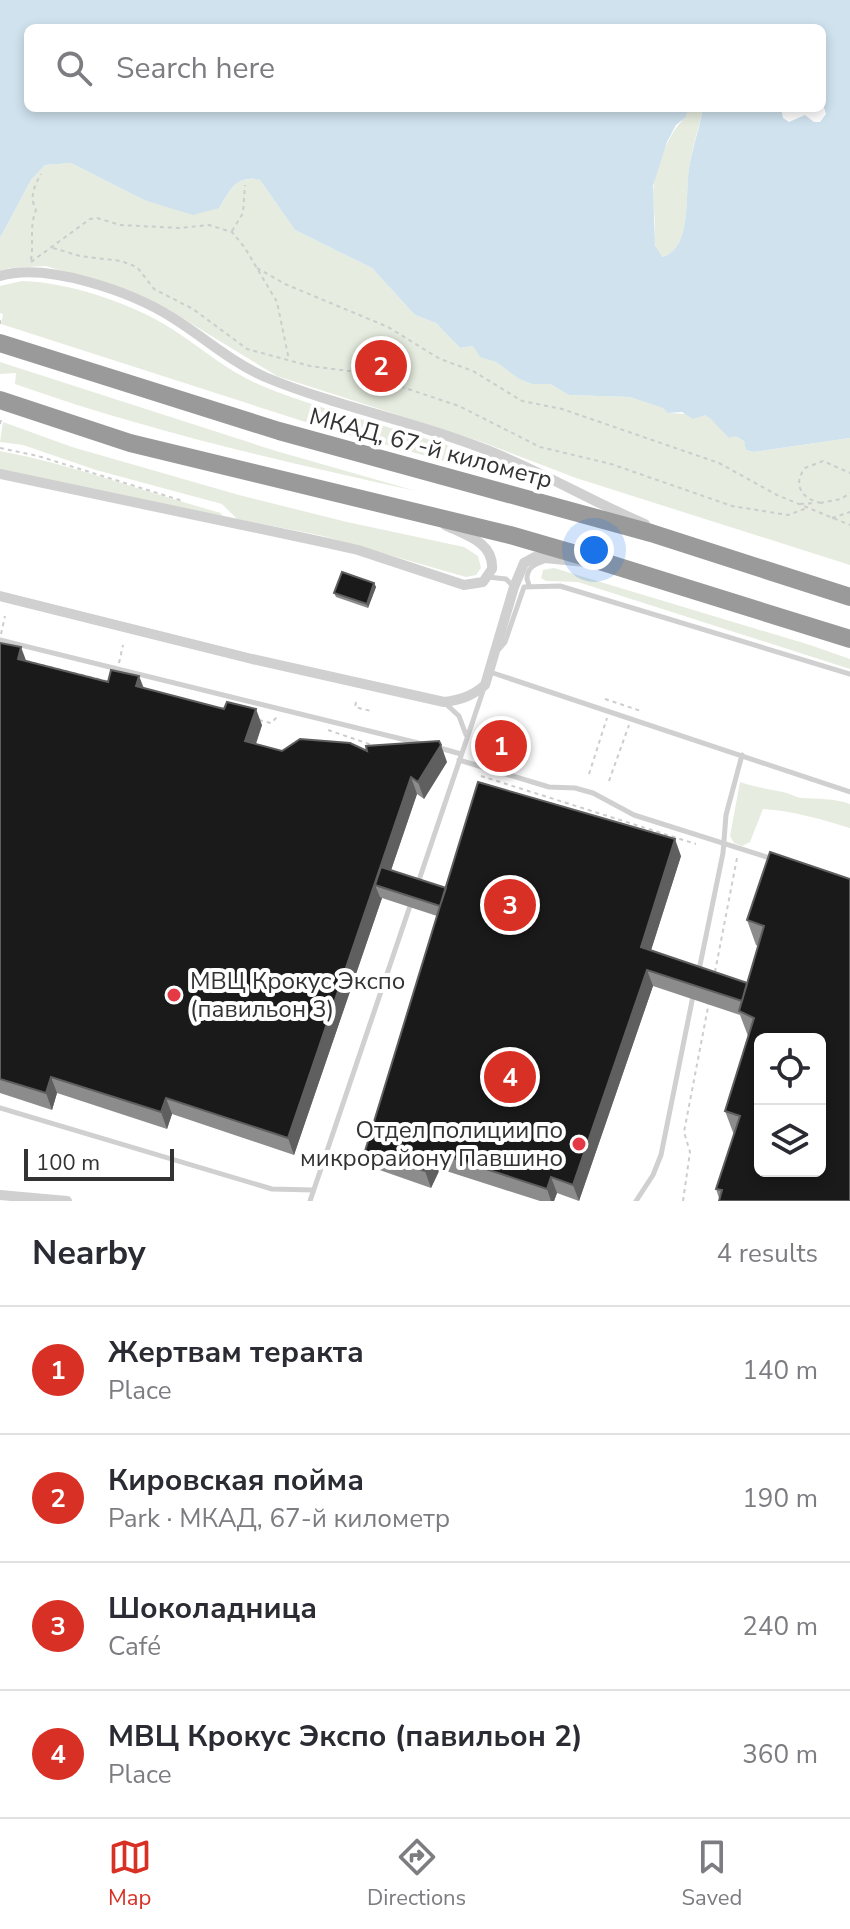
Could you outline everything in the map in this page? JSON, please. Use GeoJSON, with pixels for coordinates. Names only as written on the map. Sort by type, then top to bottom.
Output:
{"type":"FeatureCollection","features":[{"type":"Feature","properties":{"kind":"highway","name":"МКАД, 67-й километр"},"geometry":{"type":"LineString","coordinates":[[0,343],[279,431],[572,511],[850,597]]}},
{"type":"Feature","properties":{"kind":"highway"},"geometry":{"type":"LineString","coordinates":[[2,415],[510,535],[850,639]]}},
{"type":"Feature","properties":{"kind":"street"},"geometry":{"type":"LineString","coordinates":[[0,276],[30,266],[144,303],[171,317],[244,367],[266,377],[478,446],[640,522],[735,561]]}},
{"type":"Feature","properties":{"kind":"street"},"geometry":{"type":"LineString","coordinates":[[0,474],[86,495],[358,550],[464,585],[476,585],[488,577],[493,560],[487,547],[425,516]]}},
{"type":"Feature","properties":{"kind":"street"},"geometry":{"type":"LineString","coordinates":[[0,596],[252,659],[444,702],[461,700],[485,685],[520,569],[528,559],[603,562]]}},
{"type":"Feature","properties":{"kind":"street"},"geometry":{"type":"LineString","coordinates":[[0,1195],[67,1201]]}},
{"type":"Feature","properties":{"kind":"lane"},"geometry":{"type":"LineString","coordinates":[[530,585],[527,576],[531,566],[553,559]]}},
{"type":"Feature","properties":{"kind":"lane"},"geometry":{"type":"LineString","coordinates":[[488,577],[506,579],[514,587]]}},
{"type":"Feature","properties":{"kind":"lane"},"geometry":{"type":"LineString","coordinates":[[492,658],[505,642],[522,590],[530,585],[560,586],[850,674]]}},
{"type":"Feature","properties":{"kind":"lane"},"geometry":{"type":"LineString","coordinates":[[0,639],[460,757],[549,787],[575,788],[593,793],[634,815],[775,860]]}},
{"type":"Feature","properties":{"kind":"lane"},"geometry":{"type":"LineString","coordinates":[[489,672],[850,792]]}},
{"type":"Feature","properties":{"kind":"lane"},"geometry":{"type":"LineString","coordinates":[[310,1201],[485,685]]}},
{"type":"Feature","properties":{"kind":"lane"},"geometry":{"type":"LineString","coordinates":[[444,702],[463,724],[465,744]]}},
{"type":"Feature","properties":{"kind":"lane"},"geometry":{"type":"LineString","coordinates":[[698,974],[726,815],[742,755]]}},
{"type":"Feature","properties":{"kind":"lane"},"geometry":{"type":"LineString","coordinates":[[636,1201],[653,1175],[661,1155],[695,989]]}},
{"type":"Feature","properties":{"kind":"lane"},"geometry":{"type":"LineString","coordinates":[[0,1108],[272,1189],[313,1190]]}},
{"type":"Feature","properties":{"kind":"path"},"geometry":{"type":"LineString","coordinates":[[30,266],[34,243],[31,223],[36,210],[32,202],[33,188],[41,174]]}},
{"type":"Feature","properties":{"kind":"path"},"geometry":{"type":"LineString","coordinates":[[232,232],[243,213],[245,185]]}},
{"type":"Feature","properties":{"kind":"path"},"geometry":{"type":"LineString","coordinates":[[30,266],[43,251],[53,248],[90,219],[120,225],[180,228],[209,225],[232,232],[277,302],[289,361]]}},
{"type":"Feature","properties":{"kind":"path"},"geometry":{"type":"LineString","coordinates":[[53,248],[137,267],[154,289],[193,309],[247,349],[289,361],[357,372],[459,406],[540,447],[611,464],[732,506],[788,515],[807,508]]}},
{"type":"Feature","properties":{"kind":"path"},"geometry":{"type":"LineString","coordinates":[[257,268],[285,284],[388,327],[440,359],[473,371],[522,401],[562,409],[719,463],[799,505],[850,525]]}},
{"type":"Feature","properties":{"kind":"path"},"geometry":{"type":"LineString","coordinates":[[0,448],[38,456],[195,505]]}},
{"type":"Feature","properties":{"kind":"path"},"geometry":{"type":"LineString","coordinates":[[821,503],[809,500],[801,491],[799,481],[805,468],[823,461],[850,473]]}},
{"type":"Feature","properties":{"kind":"path"},"geometry":{"type":"LineString","coordinates":[[799,505],[841,499],[850,493]]}},
{"type":"Feature","properties":{"kind":"path"},"geometry":{"type":"LineString","coordinates":[[831,518],[850,512]]}},
{"type":"Feature","properties":{"kind":"path"},"geometry":{"type":"LineString","coordinates":[[0,639],[5,616]]}},
{"type":"Feature","properties":{"kind":"path"},"geometry":{"type":"LineString","coordinates":[[27,661],[115,683]]}},
{"type":"Feature","properties":{"kind":"path"},"geometry":{"type":"LineString","coordinates":[[605,699],[641,711]]}},
{"type":"Feature","properties":{"kind":"path"},"geometry":{"type":"LineString","coordinates":[[356,702],[355,707],[371,711]]}},
{"type":"Feature","properties":{"kind":"path"},"geometry":{"type":"LineString","coordinates":[[257,719],[271,723],[282,713]]}},
{"type":"Feature","properties":{"kind":"path"},"geometry":{"type":"LineString","coordinates":[[589,774],[607,718]]}},
{"type":"Feature","properties":{"kind":"path"},"geometry":{"type":"LineString","coordinates":[[609,781],[629,725]]}},
{"type":"Feature","properties":{"kind":"path"},"geometry":{"type":"LineString","coordinates":[[323,728],[376,746]]}},
{"type":"Feature","properties":{"kind":"path"},"geometry":{"type":"LineString","coordinates":[[481,776],[696,844]]}},
{"type":"Feature","properties":{"kind":"path"},"geometry":{"type":"LineString","coordinates":[[715,971],[737,858]]}},
{"type":"Feature","properties":{"kind":"path"},"geometry":{"type":"LineString","coordinates":[[683,1201],[690,1152],[684,1132],[710,1000]]}},
{"type":"Feature","properties":{"kind":"shaded area"},"geometry":{"type":"Polygon","coordinates":[[[687,112],[702,112],[689,168],[685,223],[678,245],[662,257],[655,241],[654,184],[666,147],[687,112]]]}},
{"type":"Feature","properties":{"kind":"shaded area"},"geometry":{"type":"Polygon","coordinates":[[[71,163],[144,200],[219,208],[240,182],[260,180],[295,230],[372,268],[415,315],[436,323],[460,348],[473,346],[481,357],[496,362],[519,379],[532,384],[550,384],[569,395],[630,397],[664,408],[669,413],[705,415],[744,441],[746,450],[754,452],[850,438],[850,565],[576,478],[482,442],[277,376],[169,310],[100,282],[46,266],[0,271],[0,238],[31,180],[45,165],[71,163]]]}},
{"type":"Feature","properties":{"kind":"shaded area"},"geometry":{"type":"Polygon","coordinates":[[[22,281],[60,285],[120,303],[156,320],[260,385],[329,410],[470,453],[537,483],[532,485],[321,427],[1,324],[0,286],[22,281]]]}},
{"type":"Feature","properties":{"kind":"shaded area"},"geometry":{"type":"Polygon","coordinates":[[[0,362],[276,451],[416,491],[164,431],[65,401],[15,384],[16,373],[0,374],[0,362]]]}},
{"type":"Feature","properties":{"kind":"shaded area"},"geometry":{"type":"Polygon","coordinates":[[[3,422],[72,447],[239,495],[464,547],[478,556],[481,568],[476,575],[466,577],[323,536],[237,519],[222,504],[96,470],[23,445],[0,442],[3,422]]]}},
{"type":"Feature","properties":{"kind":"shaded area"},"geometry":{"type":"Polygon","coordinates":[[[0,451],[83,471],[221,513],[222,516],[0,471],[0,451]]]}},
{"type":"Feature","properties":{"kind":"shaded area"},"geometry":{"type":"Polygon","coordinates":[[[554,568],[810,645],[850,659],[850,669],[578,582],[546,581],[541,578],[543,570],[554,568]]]}},
{"type":"Feature","properties":{"kind":"shaded area"},"geometry":{"type":"Polygon","coordinates":[[[740,782],[801,798],[850,804],[850,828],[807,816],[763,809],[750,842],[742,846],[734,843],[730,836],[740,782]]]}},
{"type":"Feature","properties":{"kind":"water"},"geometry":{"type":"Polygon","coordinates":[[[0,0],[850,0],[850,438],[754,452],[746,450],[744,441],[736,436],[729,438],[705,415],[693,419],[682,412],[668,413],[663,408],[630,397],[569,395],[550,384],[532,384],[519,379],[496,362],[480,357],[473,346],[460,348],[436,323],[415,315],[372,268],[295,230],[260,180],[240,181],[219,208],[193,215],[144,200],[71,163],[45,165],[31,180],[0,238],[0,0]],[[24,24],[24,112],[687,112],[667,142],[653,186],[655,245],[662,257],[671,253],[682,235],[689,168],[702,112],[782,112],[783,118],[789,122],[805,115],[814,122],[820,122],[826,114],[826,24],[24,24]]]}},
{"type":"Feature","properties":{"kind":"building"},"geometry":{"type":"Polygon","coordinates":[[[342,572],[374,583],[367,604],[334,593],[342,572]]]}},
{"type":"Feature","properties":{"kind":"building","name":"МВЦ Крокус Экспо (павильон 3)"},"geometry":{"type":"Polygon","coordinates":[[[0,643],[21,647],[18,659],[108,682],[111,670],[139,676],[136,686],[224,709],[227,702],[256,709],[245,741],[282,751],[300,739],[350,743],[367,751],[366,746],[439,741],[441,745],[418,782],[411,777],[288,1138],[166,1098],[161,1112],[51,1077],[46,1093],[0,1079],[0,643]]]}},
{"type":"Feature","properties":{"kind":"building"},"geometry":{"type":"Polygon","coordinates":[[[478,782],[675,839],[641,947],[747,983],[742,1001],[647,970],[573,1185],[551,1177],[547,1189],[434,1152],[425,1171],[365,1151],[478,782]]]}},
{"type":"Feature","properties":{"kind":"building"},"geometry":{"type":"Polygon","coordinates":[[[770,852],[850,879],[850,1201],[719,1201],[722,1190],[716,1189],[740,1116],[725,1111],[754,1018],[739,1011],[764,926],[747,920],[770,852]]]}},
{"type":"Feature","properties":{"kind":"building"},"geometry":{"type":"Polygon","coordinates":[[[381,867],[446,888],[440,906],[375,885],[381,867]]]}},
{"type":"Feature","properties":{"kind":"place","name":"Кировская пойма"},"geometry":{"type":"Point","coordinates":[381,366]}},
{"type":"Feature","properties":{"kind":"place","name":"Жертвам теракта"},"geometry":{"type":"Point","coordinates":[501,746]}},
{"type":"Feature","properties":{"kind":"place","name":"Шоколадница"},"geometry":{"type":"Point","coordinates":[510,905]}},
{"type":"Feature","properties":{"kind":"place","name":"МВЦ Крокус Экспо (павильон 3)"},"geometry":{"type":"Point","coordinates":[174,995]}},
{"type":"Feature","properties":{"kind":"place","name":"МВЦ Крокус Экспо (павильон 2)"},"geometry":{"type":"Point","coordinates":[510,1077]}},
{"type":"Feature","properties":{"kind":"place","name":"Отдел полиции по микрорайону Павшино"},"geometry":{"type":"Point","coordinates":[579,1144]}}]}
